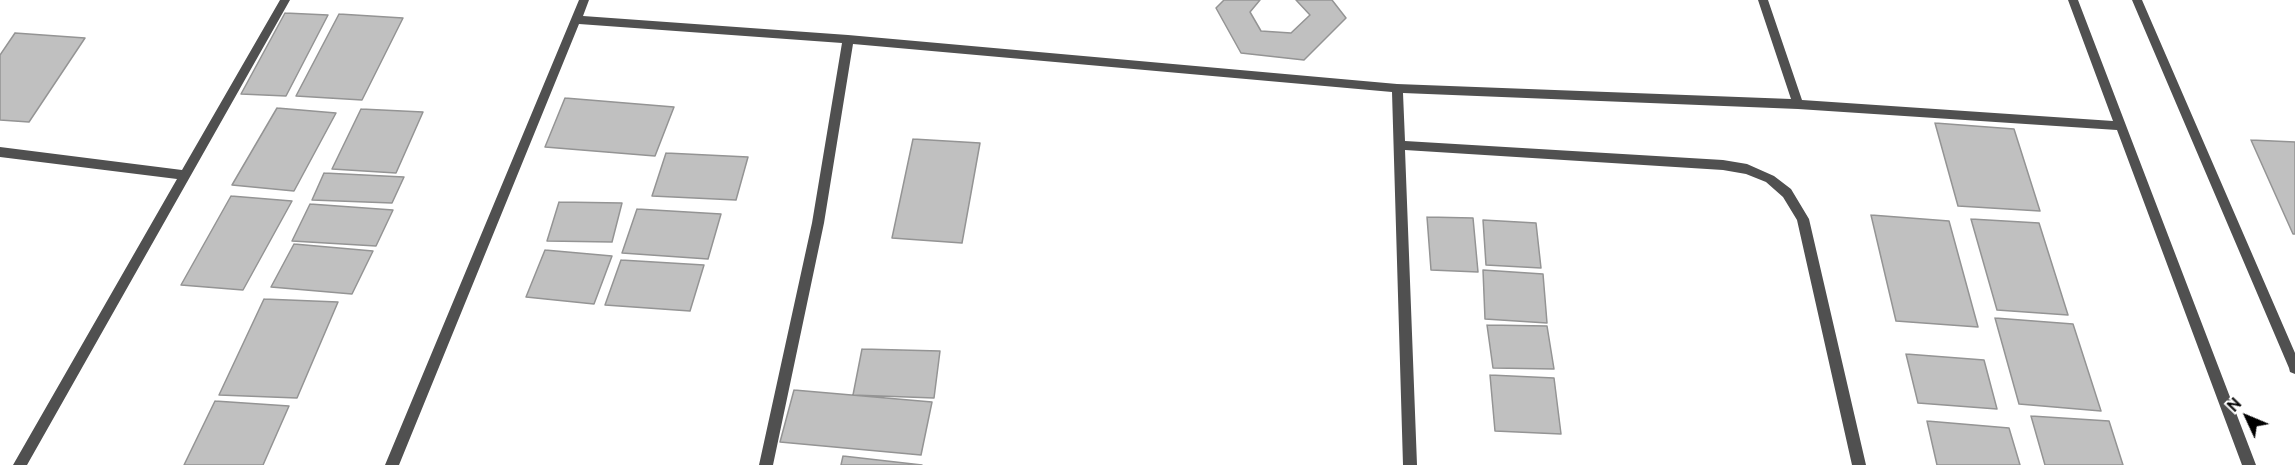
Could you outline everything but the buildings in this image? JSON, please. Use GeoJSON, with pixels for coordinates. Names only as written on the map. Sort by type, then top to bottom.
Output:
{"type":"FeatureCollection","features":[{"type":"Feature","properties":{"kind":"street"},"geometry":{"type":"LineString","coordinates":[[20,465],[285,0]]}},
{"type":"Feature","properties":{"kind":"street"},"geometry":{"type":"LineString","coordinates":[[392,465],[584,0]]}},
{"type":"Feature","properties":{"kind":"street"},"geometry":{"type":"LineString","coordinates":[[1763,0],[1798,104]]}},
{"type":"Feature","properties":{"kind":"street"},"geometry":{"type":"LineString","coordinates":[[2073,0],[2249,465]]}},
{"type":"Feature","properties":{"kind":"street"},"geometry":{"type":"LineString","coordinates":[[2137,0],[2295,368]]}},
{"type":"Feature","properties":{"kind":"street"},"geometry":{"type":"LineString","coordinates":[[576,20],[848,39],[1397,88],[1798,104],[2119,126]]}},
{"type":"Feature","properties":{"kind":"street"},"geometry":{"type":"LineString","coordinates":[[766,465],[818,223],[848,39]]}},
{"type":"Feature","properties":{"kind":"street"},"geometry":{"type":"LineString","coordinates":[[1397,88],[1410,465]]}},
{"type":"Feature","properties":{"kind":"street"},"geometry":{"type":"LineString","coordinates":[[1398,145],[1723,165],[1747,169],[1770,179],[1786,193],[1803,219],[1859,465]]}},
{"type":"Feature","properties":{"kind":"street"},"geometry":{"type":"LineString","coordinates":[[0,153],[184,175]]}}]}
